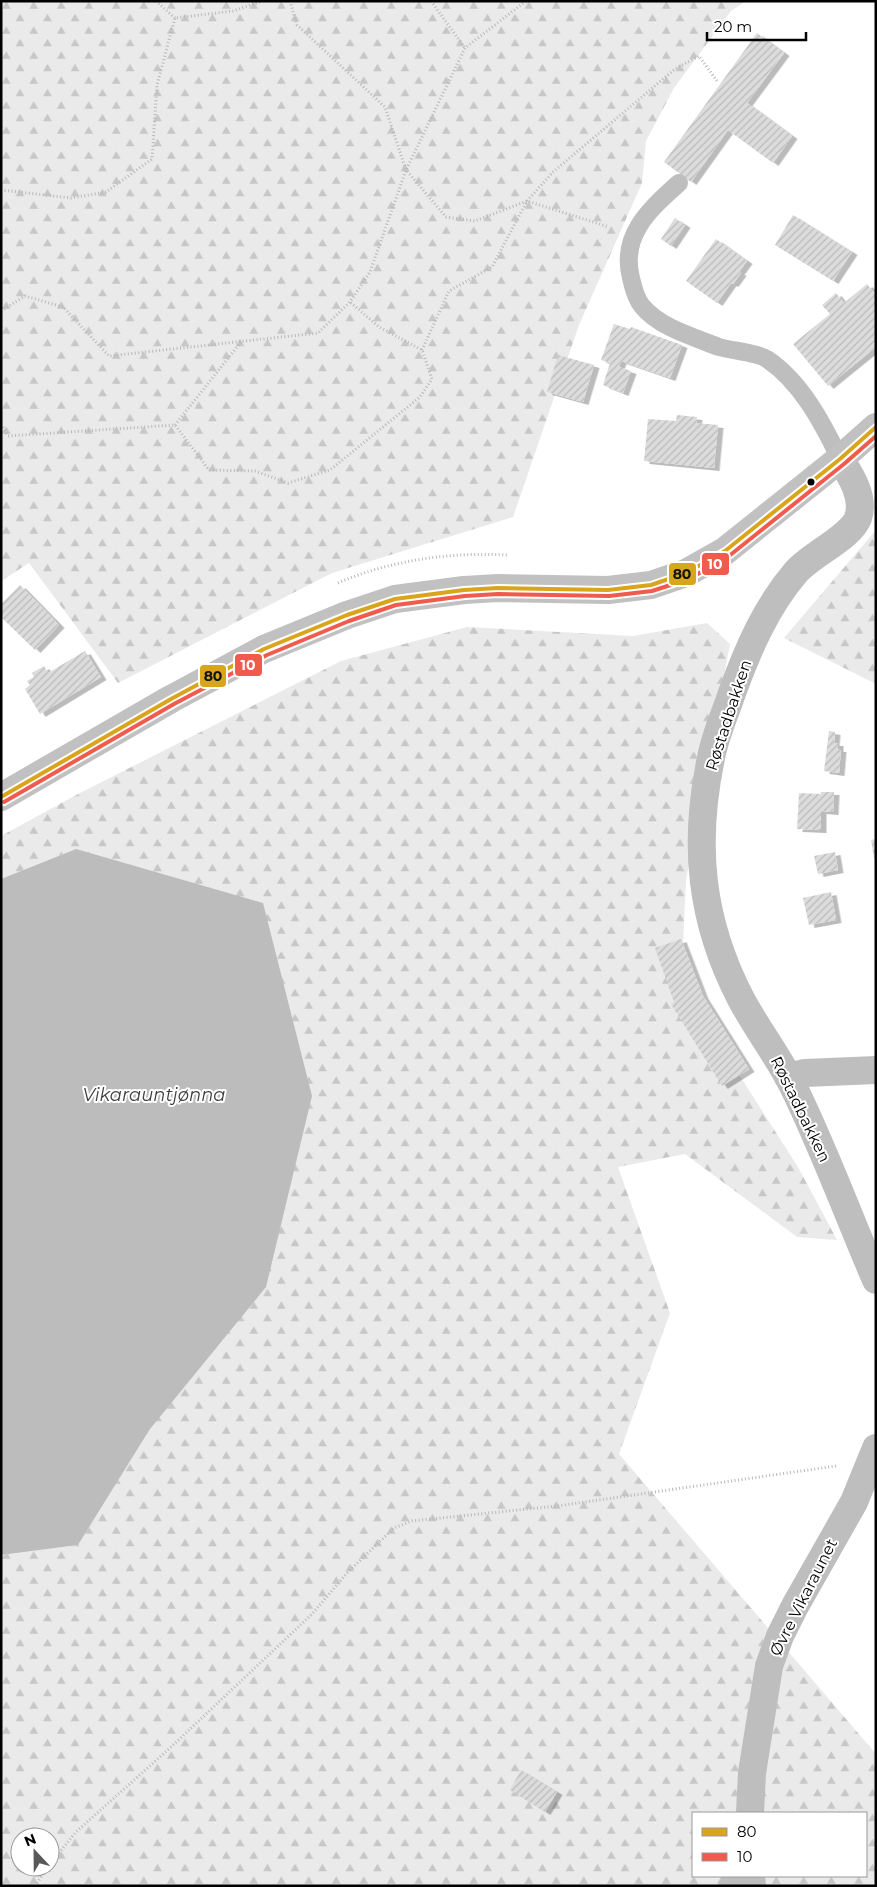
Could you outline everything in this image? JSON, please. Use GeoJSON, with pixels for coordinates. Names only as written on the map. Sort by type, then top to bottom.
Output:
{"type":"FeatureCollection","features":[{"type":"Feature","properties":{"kind":"main road"},"geometry":{"type":"LineString","coordinates":[[1,797],[171,699],[264,649],[347,615],[395,599],[464,590],[498,588],[608,590],[651,585],[686,573],[725,551],[876,427]]}},
{"type":"Feature","properties":{"kind":"street","name":"Røstadbakken"},"geometry":{"type":"LineString","coordinates":[[840,458],[857,489],[858,516],[854,526],[844,536],[816,554],[798,569],[778,593],[752,642],[732,692],[711,756],[701,839],[704,886],[714,933],[741,998],[788,1077],[814,1130],[876,1280]]}},
{"type":"Feature","properties":{"kind":"street"},"geometry":{"type":"LineString","coordinates":[[788,1077],[822,1071],[876,1070]]}},
{"type":"Feature","properties":{"kind":"street","name":"Øvre Vikaraunet"},"geometry":{"type":"LineString","coordinates":[[750,1812],[752,1773],[769,1666],[780,1636],[854,1502],[873,1454]]}},
{"type":"Feature","properties":{"kind":"lane"},"geometry":{"type":"LineString","coordinates":[[679,183],[650,209],[633,235],[629,271],[634,289],[642,306],[659,320],[685,333],[728,350],[764,357],[778,368],[805,397],[828,434],[840,458]]}},
{"type":"Feature","properties":{"kind":"path"},"geometry":{"type":"LineString","coordinates":[[156,1],[175,18],[233,10],[262,1]]}},
{"type":"Feature","properties":{"kind":"path"},"geometry":{"type":"LineString","coordinates":[[290,1],[297,25],[385,107],[406,170],[446,217],[476,221],[527,201],[633,235]]}},
{"type":"Feature","properties":{"kind":"path"},"geometry":{"type":"LineString","coordinates":[[431,1],[465,48]]}},
{"type":"Feature","properties":{"kind":"path"},"geometry":{"type":"LineString","coordinates":[[1,311],[25,296],[63,306],[109,356],[318,333],[350,302],[370,272],[406,170],[465,48],[526,1]]}},
{"type":"Feature","properties":{"kind":"path"},"geometry":{"type":"LineString","coordinates":[[1,190],[71,198],[106,192],[152,160],[157,85],[175,18]]}},
{"type":"Feature","properties":{"kind":"path"},"geometry":{"type":"LineString","coordinates":[[422,350],[449,291],[492,267],[527,201],[553,172],[675,69],[699,56],[717,81]]}},
{"type":"Feature","properties":{"kind":"path"},"geometry":{"type":"LineString","coordinates":[[175,425],[209,470],[255,471],[288,483],[330,470],[420,397],[432,379],[422,350],[379,327],[350,302]]}},
{"type":"Feature","properties":{"kind":"path"},"geometry":{"type":"LineString","coordinates":[[1,424],[8,436],[175,425],[242,341]]}},
{"type":"Feature","properties":{"kind":"path"},"geometry":{"type":"LineString","coordinates":[[60,1852],[76,1832],[170,1748],[312,1614],[348,1572],[394,1528],[412,1521],[557,1506],[714,1485],[873,1454]]}},
{"type":"Feature","properties":{"kind":"green space"},"geometry":{"type":"Polygon","coordinates":[[[1,1],[746,1],[731,11],[674,88],[646,141],[642,183],[579,325],[513,517],[332,573],[118,683],[29,563],[1,581],[1,1]]]}},
{"type":"Feature","properties":{"kind":"green space"},"geometry":{"type":"Polygon","coordinates":[[[876,530],[876,684],[784,638],[876,530]]]}},
{"type":"Feature","properties":{"kind":"green space"},"geometry":{"type":"Polygon","coordinates":[[[707,623],[730,644],[686,880],[681,984],[798,1167],[837,1240],[797,1237],[685,1154],[618,1167],[670,1313],[619,1454],[876,1754],[876,1886],[1,1886],[1,1555],[78,1545],[150,1429],[76,849],[1,879],[1,836],[78,794],[341,661],[467,627],[633,636],[707,623]]]}},
{"type":"Feature","properties":{"kind":"water","name":"Vikarauntjønna"},"geometry":{"type":"Polygon","coordinates":[[[76,849],[263,903],[312,1096],[266,1287],[150,1429],[78,1545],[1,1555],[1,879],[76,849]]]}},
{"type":"Feature","properties":{"kind":"building"},"geometry":{"type":"Polygon","coordinates":[[[757,33],[784,53],[747,103],[792,136],[773,163],[728,130],[691,182],[664,162],[757,33]]]}},
{"type":"Feature","properties":{"kind":"building"},"geometry":{"type":"Polygon","coordinates":[[[793,215],[852,252],[833,281],[775,245],[793,215]]]}},
{"type":"Feature","properties":{"kind":"building"},"geometry":{"type":"Polygon","coordinates":[[[675,218],[685,225],[671,246],[661,239],[675,218]]]}},
{"type":"Feature","properties":{"kind":"building"},"geometry":{"type":"Polygon","coordinates":[[[716,239],[747,261],[739,272],[741,273],[733,284],[731,283],[717,303],[686,281],[716,239]]]}},
{"type":"Feature","properties":{"kind":"building"},"geometry":{"type":"Polygon","coordinates":[[[867,284],[876,295],[876,347],[828,386],[793,344],[830,314],[822,305],[836,293],[844,303],[867,284]]]}},
{"type":"Feature","properties":{"kind":"building"},"geometry":{"type":"Polygon","coordinates":[[[614,324],[630,329],[631,327],[682,345],[670,378],[621,361],[619,367],[631,371],[623,393],[603,385],[610,363],[601,360],[614,324]]]}},
{"type":"Feature","properties":{"kind":"building"},"geometry":{"type":"Polygon","coordinates":[[[558,355],[594,365],[583,402],[547,392],[558,355]]]}},
{"type":"Feature","properties":{"kind":"building"},"geometry":{"type":"Polygon","coordinates":[[[677,415],[697,417],[696,423],[718,425],[714,468],[644,461],[648,419],[676,421],[677,415]]]}},
{"type":"Feature","properties":{"kind":"building"},"geometry":{"type":"Polygon","coordinates":[[[20,585],[59,625],[35,650],[1,617],[1,604],[20,585]]]}},
{"type":"Feature","properties":{"kind":"building"},"geometry":{"type":"Polygon","coordinates":[[[85,651],[101,677],[40,714],[25,689],[30,685],[27,681],[34,677],[32,673],[44,666],[48,673],[85,651]]]}},
{"type":"Feature","properties":{"kind":"building"},"geometry":{"type":"Polygon","coordinates":[[[829,731],[835,732],[834,743],[838,743],[838,749],[841,749],[839,773],[824,771],[829,731]]]}},
{"type":"Feature","properties":{"kind":"building"},"geometry":{"type":"Polygon","coordinates":[[[821,792],[834,792],[833,812],[821,811],[821,830],[797,829],[799,793],[821,794],[821,792]]]}},
{"type":"Feature","properties":{"kind":"building"},"geometry":{"type":"Polygon","coordinates":[[[876,839],[876,857],[874,858],[871,840],[876,839]]]}},
{"type":"Feature","properties":{"kind":"building"},"geometry":{"type":"Polygon","coordinates":[[[835,852],[838,870],[818,874],[814,856],[835,852]]]}},
{"type":"Feature","properties":{"kind":"building"},"geometry":{"type":"Polygon","coordinates":[[[831,892],[836,920],[809,925],[803,898],[831,892]]]}},
{"type":"Feature","properties":{"kind":"building"},"geometry":{"type":"Polygon","coordinates":[[[681,939],[703,996],[749,1069],[722,1086],[671,1004],[674,1002],[655,948],[681,939]]]}},
{"type":"Feature","properties":{"kind":"building"},"geometry":{"type":"Polygon","coordinates":[[[521,1770],[557,1792],[545,1812],[510,1790],[521,1770]]]}},
{"type":"Feature","properties":{"kind":"transit line","name":"80"},"geometry":{"type":"LineString","coordinates":[[1,797],[171,699],[264,649],[347,615],[395,599],[464,590],[498,588],[608,590],[651,585],[686,573],[725,551],[840,459],[876,427]]}},
{"type":"Feature","properties":{"kind":"transit line","name":"10"},"geometry":{"type":"LineString","coordinates":[[4,802],[174,704],[267,655],[349,621],[396,605],[465,596],[498,594],[609,596],[652,591],[689,579],[729,556],[876,436]]}}]}
